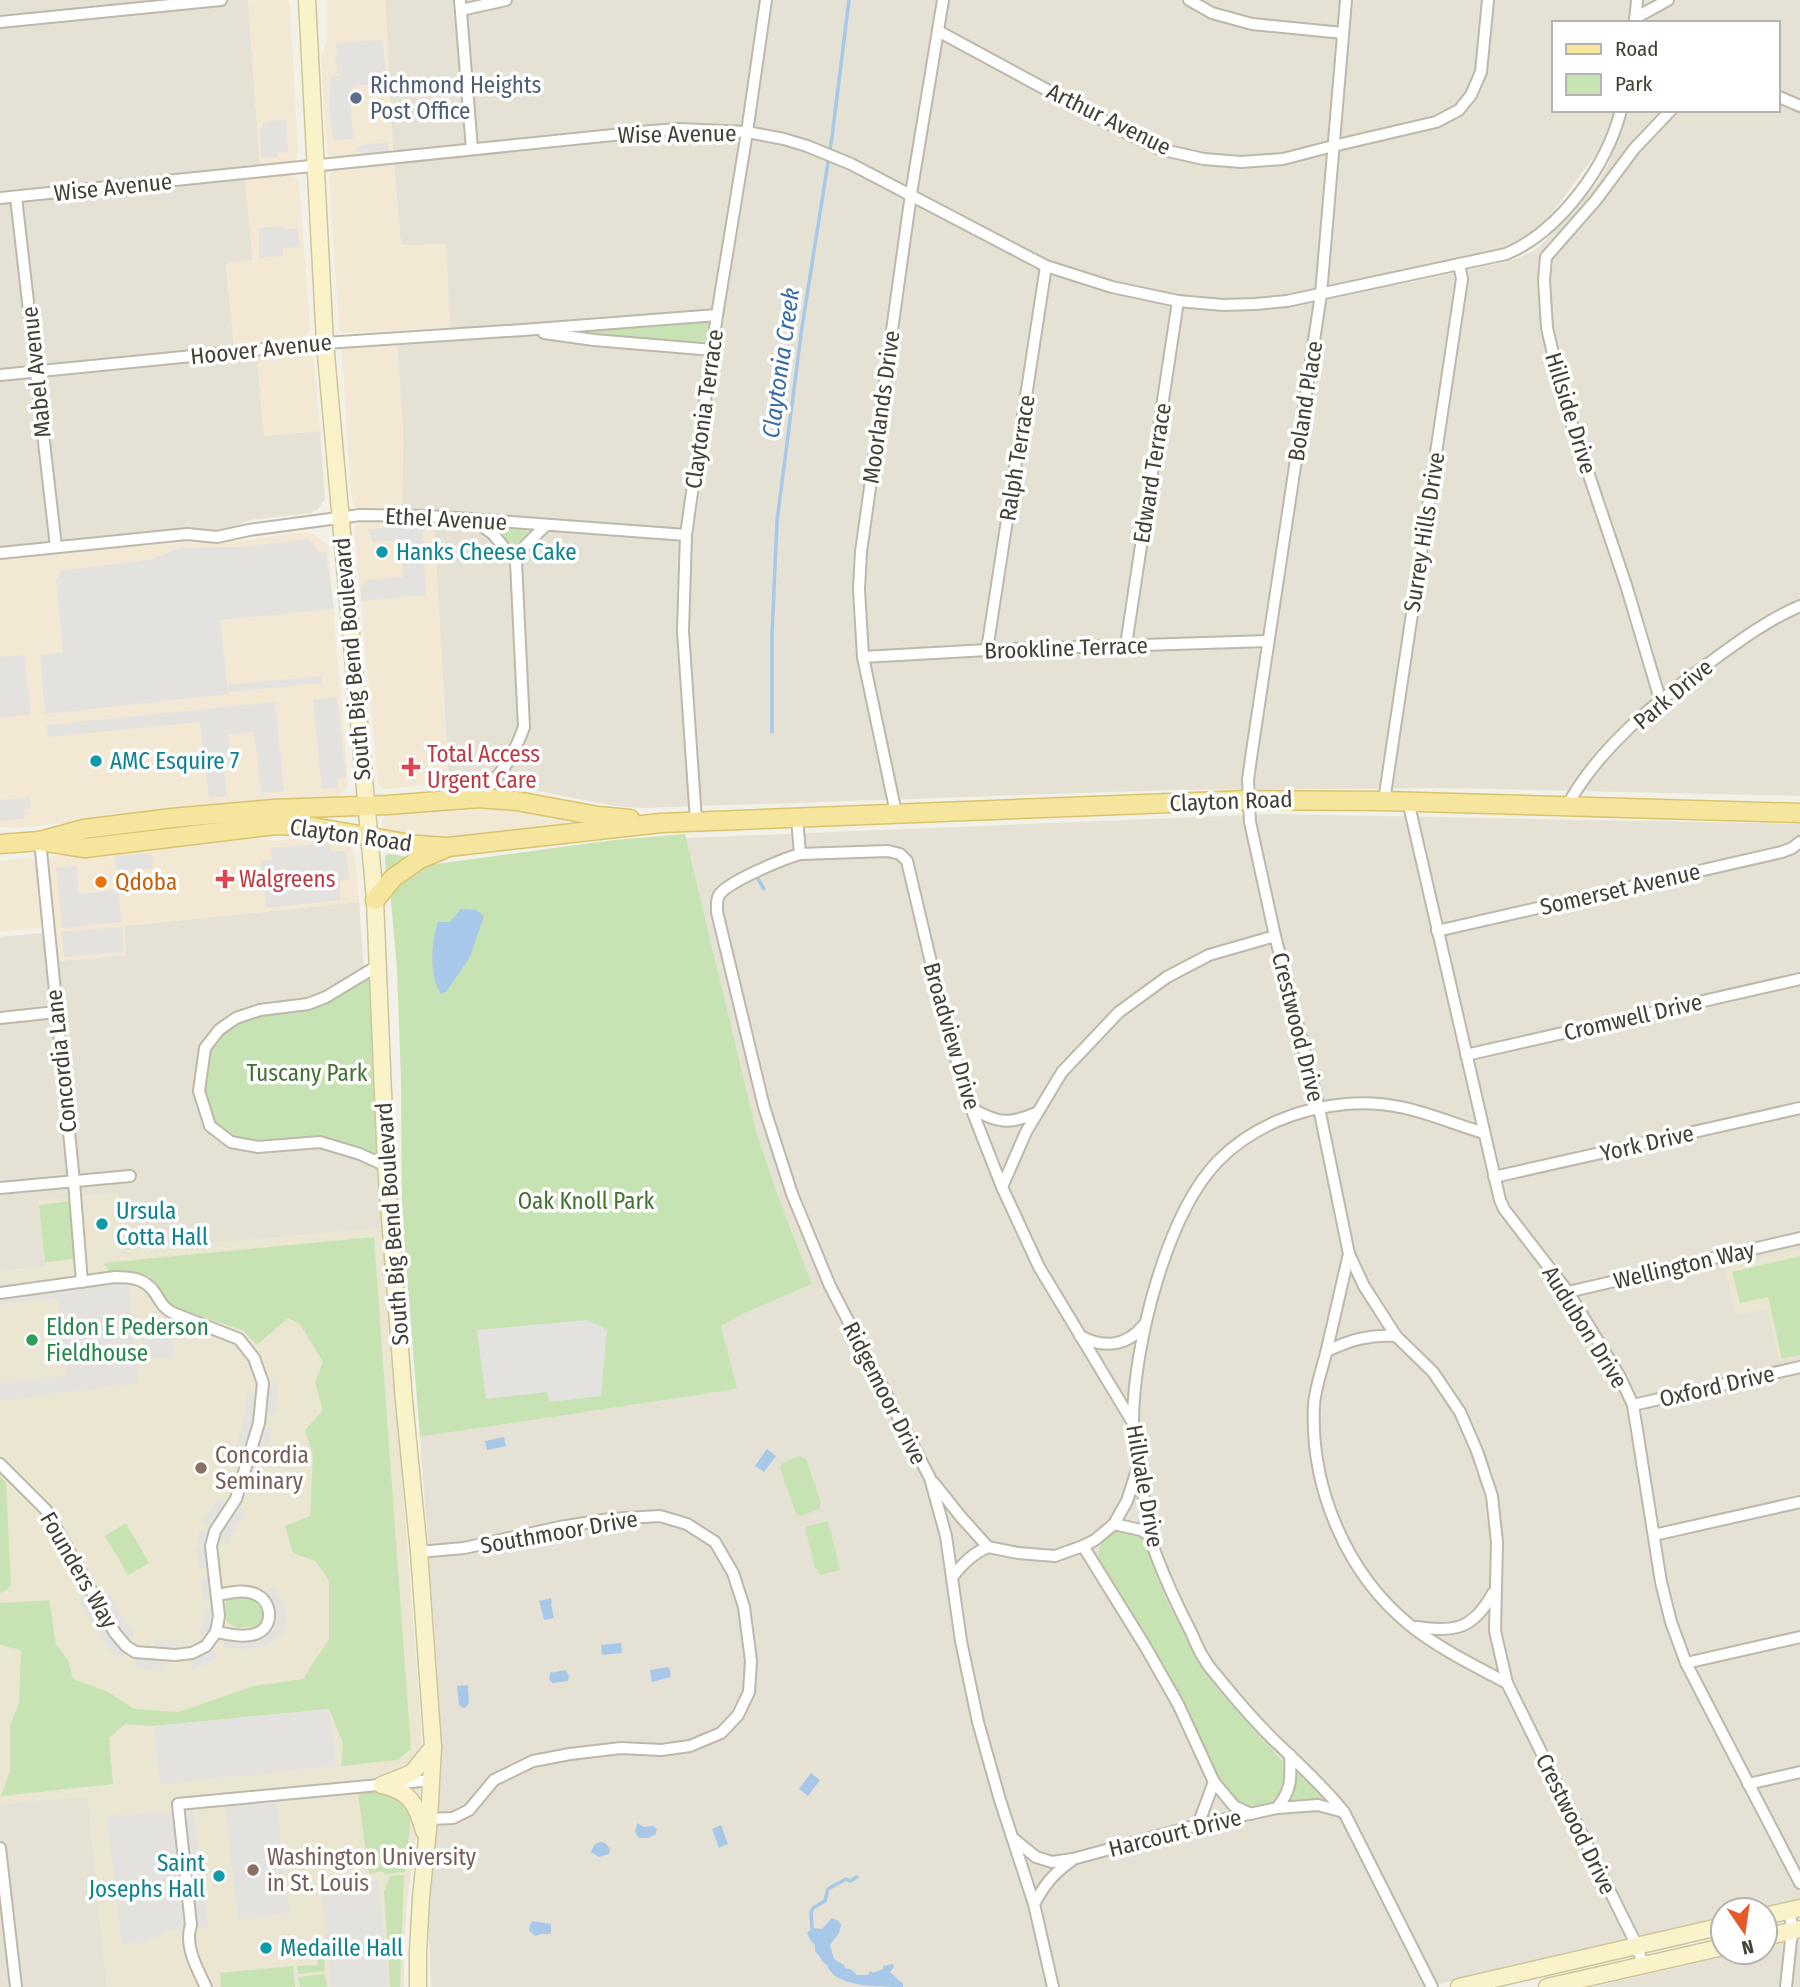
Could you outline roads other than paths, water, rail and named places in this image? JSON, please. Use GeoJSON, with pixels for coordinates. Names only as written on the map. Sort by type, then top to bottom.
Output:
{"type":"FeatureCollection","features":[{"type":"Feature","properties":{"kind":"main road","name":"South Big Bend Boulevard"},"geometry":{"type":"LineString","coordinates":[[307,0],[325,343],[375,900],[386,1166],[433,1746],[418,1952],[418,1987]]}},
{"type":"Feature","properties":{"kind":"main road","name":"Clayton Road"},"geometry":{"type":"LineString","coordinates":[[0,844],[40,841],[84,829],[273,808],[479,798],[517,801],[598,816],[661,823]]}},
{"type":"Feature","properties":{"kind":"main road","name":"Clayton Road"},"geometry":{"type":"LineString","coordinates":[[40,841],[85,848],[277,825],[313,827],[417,845],[448,847],[661,823],[1248,800],[1408,801],[1800,813]]}},
{"type":"Feature","properties":{"kind":"main road"},"geometry":{"type":"LineString","coordinates":[[375,900],[393,878],[420,859],[448,847]]}},
{"type":"Feature","properties":{"kind":"main road"},"geometry":{"type":"LineString","coordinates":[[382,1785],[412,1773],[433,1746]]}},
{"type":"Feature","properties":{"kind":"main road"},"geometry":{"type":"LineString","coordinates":[[382,1785],[402,1791],[410,1798],[418,1810],[427,1840]]}},
{"type":"Feature","properties":{"kind":"main road"},"geometry":{"type":"LineString","coordinates":[[1459,1987],[1709,1929]]}},
{"type":"Feature","properties":{"kind":"main road"},"geometry":{"type":"LineString","coordinates":[[1547,1987],[1709,1950]]}},
{"type":"Feature","properties":{"kind":"street"},"geometry":{"type":"LineString","coordinates":[[0,22],[221,0]]}},
{"type":"Feature","properties":{"kind":"street"},"geometry":{"type":"LineString","coordinates":[[472,149],[461,5],[506,0]]}},
{"type":"Feature","properties":{"kind":"street","name":"Claytonia Terrace"},"geometry":{"type":"LineString","coordinates":[[696,821],[683,631],[685,535],[766,0]]}},
{"type":"Feature","properties":{"kind":"street","name":"Moorlands Drive"},"geometry":{"type":"LineString","coordinates":[[896,814],[863,657],[859,589],[861,552],[911,194],[943,0]]}},
{"type":"Feature","properties":{"kind":"street"},"geometry":{"type":"LineString","coordinates":[[1189,0],[1212,13],[1252,24],[1343,33]]}},
{"type":"Feature","properties":{"kind":"street","name":"Boland Place"},"geometry":{"type":"LineString","coordinates":[[1248,800],[1249,770],[1321,294],[1346,0]]}},
{"type":"Feature","properties":{"kind":"street","name":"Arthur Avenue"},"geometry":{"type":"LineString","coordinates":[[938,32],[1159,149],[1204,159],[1241,162],[1283,159],[1436,122],[1459,110],[1471,95],[1481,72],[1488,0]]}},
{"type":"Feature","properties":{"kind":"street"},"geometry":{"type":"LineString","coordinates":[[1635,21],[1637,0]]}},
{"type":"Feature","properties":{"kind":"street"},"geometry":{"type":"LineString","coordinates":[[1635,21],[1668,0]]}},
{"type":"Feature","properties":{"kind":"street"},"geometry":{"type":"LineString","coordinates":[[1779,97],[1800,106]]}},
{"type":"Feature","properties":{"kind":"street","name":"Wise Avenue"},"geometry":{"type":"LineString","coordinates":[[0,198],[679,129],[747,132],[784,139],[837,157],[1046,265],[1112,287],[1178,301],[1223,305],[1255,304],[1321,294],[1506,254],[1524,246],[1573,201],[1593,175],[1608,150],[1620,112]]}},
{"type":"Feature","properties":{"kind":"street","name":"Hillside Drive"},"geometry":{"type":"LineString","coordinates":[[1660,699],[1626,585],[1564,401],[1547,328],[1544,301],[1546,257],[1596,200],[1634,149],[1669,112]]}},
{"type":"Feature","properties":{"kind":"street","name":"Mabel Avenue"},"geometry":{"type":"LineString","coordinates":[[16,197],[56,547]]}},
{"type":"Feature","properties":{"kind":"street","name":"Surrey Hills Drive"},"geometry":{"type":"LineString","coordinates":[[1384,801],[1462,279],[1459,264]]}},
{"type":"Feature","properties":{"kind":"street","name":"Ralph Terrace"},"geometry":{"type":"LineString","coordinates":[[987,650],[1046,265]]}},
{"type":"Feature","properties":{"kind":"street","name":"Edward Terrace"},"geometry":{"type":"LineString","coordinates":[[1126,645],[1178,301]]}},
{"type":"Feature","properties":{"kind":"street","name":"Hoover Avenue"},"geometry":{"type":"LineString","coordinates":[[0,375],[402,336],[717,315]]}},
{"type":"Feature","properties":{"kind":"street","name":"Hoover Avenue"},"geometry":{"type":"LineString","coordinates":[[523,330],[594,340],[713,350]]}},
{"type":"Feature","properties":{"kind":"street","name":"Ethel Avenue"},"geometry":{"type":"LineString","coordinates":[[0,553],[187,534],[217,537],[360,515],[429,516],[685,535]]}},
{"type":"Feature","properties":{"kind":"street"},"geometry":{"type":"LineString","coordinates":[[473,519],[494,534],[516,562]]}},
{"type":"Feature","properties":{"kind":"street"},"geometry":{"type":"LineString","coordinates":[[479,798],[505,769],[524,727],[516,562],[523,548],[546,525]]}},
{"type":"Feature","properties":{"kind":"street","name":"Park Drive"},"geometry":{"type":"LineString","coordinates":[[1567,806],[1592,766],[1660,699],[1733,645],[1800,606]]}},
{"type":"Feature","properties":{"kind":"street","name":"Brookline Terrace"},"geometry":{"type":"LineString","coordinates":[[863,657],[1268,641]]}},
{"type":"Feature","properties":{"kind":"street","name":"Crestwood Drive"},"geometry":{"type":"LineString","coordinates":[[1248,800],[1250,822],[1275,936],[1319,1108],[1349,1254],[1364,1286],[1396,1336],[1433,1372],[1460,1412],[1479,1457],[1492,1496],[1497,1542],[1494,1631],[1507,1683],[1637,1946],[1643,1965]]}},
{"type":"Feature","properties":{"kind":"street","name":"Audubon Drive"},"geometry":{"type":"LineString","coordinates":[[1408,801],[1500,1200],[1504,1209],[1568,1292],[1620,1377],[1633,1405],[1661,1582],[1671,1622],[1686,1663],[1800,1884]]}},
{"type":"Feature","properties":{"kind":"street"},"geometry":{"type":"LineString","coordinates":[[797,818],[800,854]]}},
{"type":"Feature","properties":{"kind":"street","name":"Concordia Lane"},"geometry":{"type":"LineString","coordinates":[[40,841],[82,1282]]}},
{"type":"Feature","properties":{"kind":"street","name":"Somerset Avenue"},"geometry":{"type":"LineString","coordinates":[[1437,931],[1782,852],[1800,842]]}},
{"type":"Feature","properties":{"kind":"street","name":"Broadview Drive"},"geometry":{"type":"LineString","coordinates":[[800,854],[888,851],[900,853],[904,857],[909,868],[947,1030],[971,1108],[1002,1186],[1039,1268],[1133,1423]]}},
{"type":"Feature","properties":{"kind":"street","name":"Ridgemoor Drive"},"geometry":{"type":"LineString","coordinates":[[800,854],[734,882],[716,902],[717,912],[764,1107],[792,1194],[830,1286],[930,1478],[946,1536],[969,1684],[988,1760],[1034,1904],[1053,1987]]}},
{"type":"Feature","properties":{"kind":"street"},"geometry":{"type":"LineString","coordinates":[[1002,1186],[1036,1113],[1062,1072],[1119,1012],[1167,977],[1209,955],[1275,936]]}},
{"type":"Feature","properties":{"kind":"street"},"geometry":{"type":"LineString","coordinates":[[379,965],[326,997],[308,1003],[260,1010],[236,1018],[219,1030],[205,1048],[199,1091],[210,1126],[231,1142],[258,1147],[320,1142],[360,1154],[386,1166]]}},
{"type":"Feature","properties":{"kind":"street","name":"Cromwell Drive"},"geometry":{"type":"LineString","coordinates":[[1466,1055],[1800,979]]}},
{"type":"Feature","properties":{"kind":"street"},"geometry":{"type":"LineString","coordinates":[[0,1018],[57,1012]]}},
{"type":"Feature","properties":{"kind":"street","name":"Hillvale Drive"},"geometry":{"type":"LineString","coordinates":[[1432,1987],[1344,1812],[1325,1788],[1237,1700],[1205,1661],[1155,1552],[1138,1468],[1133,1423],[1135,1389],[1145,1324],[1170,1244],[1202,1182],[1234,1146],[1276,1121],[1319,1108],[1356,1103],[1394,1105],[1484,1133]]}},
{"type":"Feature","properties":{"kind":"street"},"geometry":{"type":"LineString","coordinates":[[971,1108],[999,1121],[1017,1121],[1036,1113]]}},
{"type":"Feature","properties":{"kind":"street","name":"York Drive"},"geometry":{"type":"LineString","coordinates":[[1494,1177],[1800,1108]]}},
{"type":"Feature","properties":{"kind":"street"},"geometry":{"type":"LineString","coordinates":[[0,1188],[130,1176]]}},
{"type":"Feature","properties":{"kind":"street","name":"Wellington Way"},"geometry":{"type":"LineString","coordinates":[[1568,1292],[1800,1238]]}},
{"type":"Feature","properties":{"kind":"street","name":"Crestwood Drive"},"geometry":{"type":"LineString","coordinates":[[1349,1254],[1314,1402],[1314,1443],[1322,1487],[1346,1547],[1376,1591],[1411,1626],[1459,1657],[1507,1683]]}},
{"type":"Feature","properties":{"kind":"street"},"geometry":{"type":"LineString","coordinates":[[0,1293],[115,1276],[133,1277],[154,1291],[165,1309],[239,1339],[254,1358],[263,1383],[259,1423],[236,1499],[215,1531],[211,1546],[218,1595],[219,1616],[216,1632],[241,1636],[258,1633],[270,1621],[266,1605],[258,1595],[249,1592],[218,1595]]}},
{"type":"Feature","properties":{"kind":"street"},"geometry":{"type":"LineString","coordinates":[[1080,1336],[1100,1344],[1117,1343],[1134,1336],[1145,1324]]}},
{"type":"Feature","properties":{"kind":"street"},"geometry":{"type":"LineString","coordinates":[[1326,1351],[1358,1338],[1396,1336]]}},
{"type":"Feature","properties":{"kind":"street","name":"Oxford Drive"},"geometry":{"type":"LineString","coordinates":[[1633,1405],[1800,1367]]}},
{"type":"Feature","properties":{"kind":"street","name":"Founders Way"},"geometry":{"type":"LineString","coordinates":[[0,1464],[46,1510],[115,1633],[126,1646],[135,1652],[175,1655],[192,1653],[206,1646],[216,1632]]}},
{"type":"Feature","properties":{"kind":"street"},"geometry":{"type":"LineString","coordinates":[[930,1478],[988,1546],[1018,1553],[1055,1556],[1095,1540],[1114,1524],[1127,1501],[1138,1468]]}},
{"type":"Feature","properties":{"kind":"street"},"geometry":{"type":"LineString","coordinates":[[1654,1535],[1800,1502]]}},
{"type":"Feature","properties":{"kind":"street","name":"Southmoor Drive"},"geometry":{"type":"LineString","coordinates":[[419,1552],[464,1548],[610,1519],[660,1516],[687,1524],[715,1542],[733,1573],[744,1607],[751,1661],[749,1692],[738,1715],[721,1733],[690,1746],[661,1750],[621,1748],[533,1761],[494,1780],[469,1810],[453,1818],[429,1819]]}},
{"type":"Feature","properties":{"kind":"street"},"geometry":{"type":"LineString","coordinates":[[1114,1524],[1141,1530],[1152,1537]]}},
{"type":"Feature","properties":{"kind":"street"},"geometry":{"type":"LineString","coordinates":[[953,1576],[964,1562],[988,1546]]}},
{"type":"Feature","properties":{"kind":"street"},"geometry":{"type":"LineString","coordinates":[[1083,1546],[1178,1704],[1214,1782],[1234,1806],[1251,1814]]}},
{"type":"Feature","properties":{"kind":"street"},"geometry":{"type":"LineString","coordinates":[[1411,1626],[1448,1629],[1468,1623],[1483,1612],[1495,1589]]}},
{"type":"Feature","properties":{"kind":"street"},"geometry":{"type":"LineString","coordinates":[[1686,1663],[1800,1637]]}},
{"type":"Feature","properties":{"kind":"street"},"geometry":{"type":"LineString","coordinates":[[1277,1808],[1286,1797],[1291,1782],[1290,1755]]}},
{"type":"Feature","properties":{"kind":"street"},"geometry":{"type":"LineString","coordinates":[[1748,1784],[1800,1772]]}},
{"type":"Feature","properties":{"kind":"street"},"geometry":{"type":"LineString","coordinates":[[206,1987],[197,1970],[188,1934],[191,1925],[178,1804],[432,1780]]}},
{"type":"Feature","properties":{"kind":"street"},"geometry":{"type":"LineString","coordinates":[[1198,1825],[1214,1782]]}},
{"type":"Feature","properties":{"kind":"street","name":"Harcourt Drive"},"geometry":{"type":"LineString","coordinates":[[1014,1840],[1036,1857],[1052,1862],[1073,1860],[1198,1825],[1277,1808],[1318,1805],[1344,1812]]}},
{"type":"Feature","properties":{"kind":"street"},"geometry":{"type":"LineString","coordinates":[[0,1848],[3,1896],[16,1987]]}},
{"type":"Feature","properties":{"kind":"street","name":"Harcourt Drive"},"geometry":{"type":"LineString","coordinates":[[1034,1904],[1056,1872],[1073,1860]]}},
{"type":"Feature","properties":{"kind":"street"},"geometry":{"type":"LineString","coordinates":[[1786,1987],[1796,1930],[1795,1909]]}},
{"type":"Feature","properties":{"kind":"water"},"geometry":{"type":"Polygon","coordinates":[[[461,909],[476,910],[484,916],[470,957],[446,992],[441,994],[433,969],[436,930],[438,922],[450,922],[461,909]]]}},
{"type":"Feature","properties":{"kind":"water"},"geometry":{"type":"Polygon","coordinates":[[[504,1437],[506,1446],[487,1450],[485,1441],[504,1437]]]}},
{"type":"Feature","properties":{"kind":"water"},"geometry":{"type":"Polygon","coordinates":[[[767,1449],[776,1456],[764,1472],[755,1466],[767,1449]]]}},
{"type":"Feature","properties":{"kind":"water"},"geometry":{"type":"Polygon","coordinates":[[[551,1598],[554,1618],[544,1620],[539,1601],[551,1598]]]}},
{"type":"Feature","properties":{"kind":"water"},"geometry":{"type":"Polygon","coordinates":[[[621,1643],[622,1653],[602,1655],[601,1645],[621,1643]]]}},
{"type":"Feature","properties":{"kind":"water"},"geometry":{"type":"Polygon","coordinates":[[[669,1667],[671,1677],[652,1682],[650,1670],[669,1667]]]}},
{"type":"Feature","properties":{"kind":"water"},"geometry":{"type":"Polygon","coordinates":[[[566,1670],[568,1681],[552,1683],[549,1679],[550,1673],[566,1670]]]}},
{"type":"Feature","properties":{"kind":"water"},"geometry":{"type":"Polygon","coordinates":[[[468,1685],[469,1703],[462,1708],[457,1686],[468,1685]]]}},
{"type":"Feature","properties":{"kind":"water"},"geometry":{"type":"Polygon","coordinates":[[[811,1773],[820,1780],[808,1796],[799,1789],[811,1773]]]}},
{"type":"Feature","properties":{"kind":"water"},"geometry":{"type":"Polygon","coordinates":[[[637,1823],[644,1827],[654,1826],[657,1829],[655,1835],[639,1838],[635,1832],[637,1823]]]}},
{"type":"Feature","properties":{"kind":"water"},"geometry":{"type":"Polygon","coordinates":[[[721,1825],[728,1844],[719,1848],[712,1829],[721,1825]]]}},
{"type":"Feature","properties":{"kind":"water"},"geometry":{"type":"Polygon","coordinates":[[[600,1842],[610,1849],[609,1854],[599,1857],[591,1852],[594,1845],[600,1842]]]}},
{"type":"Feature","properties":{"kind":"water"},"geometry":{"type":"Polygon","coordinates":[[[832,1918],[841,1925],[839,1933],[830,1945],[834,1959],[857,1975],[868,1975],[870,1971],[873,1973],[883,1969],[883,1966],[893,1964],[890,1972],[903,1987],[847,1982],[831,1972],[815,1952],[815,1945],[807,1933],[812,1928],[822,1929],[832,1918]]]}},
{"type":"Feature","properties":{"kind":"water"},"geometry":{"type":"Polygon","coordinates":[[[533,1921],[551,1924],[551,1934],[535,1936],[529,1930],[533,1921]]]}},
{"type":"Feature","properties":{"kind":"waterway","name":"Claytonia Creek"},"geometry":{"type":"LineString","coordinates":[[772,732],[772,636],[777,521],[849,0]]}},
{"type":"Feature","properties":{"kind":"waterway"},"geometry":{"type":"LineString","coordinates":[[758,879],[764,889]]}},
{"type":"Feature","properties":{"kind":"waterway"},"geometry":{"type":"LineString","coordinates":[[812,1928],[813,1908],[825,1901],[828,1889],[846,1879],[850,1881],[857,1877]]}},
{"type":"Feature","properties":{"kind":"place","name":"Richmond Heights Post Office"},"geometry":{"type":"Point","coordinates":[356,98]}},
{"type":"Feature","properties":{"kind":"place","name":"Hanks Cheese Cake"},"geometry":{"type":"Point","coordinates":[382,552]}},
{"type":"Feature","properties":{"kind":"place","name":"AMC Esquire 7"},"geometry":{"type":"Point","coordinates":[96,761]}},
{"type":"Feature","properties":{"kind":"place","name":"Total Access Urgent Care"},"geometry":{"type":"Point","coordinates":[411,767]}},
{"type":"Feature","properties":{"kind":"place","name":"Walgreens"},"geometry":{"type":"Point","coordinates":[225,879]}},
{"type":"Feature","properties":{"kind":"place","name":"Qdoba"},"geometry":{"type":"Point","coordinates":[101,882]}},
{"type":"Feature","properties":{"kind":"place","name":"Ursula Cotta Hall"},"geometry":{"type":"Point","coordinates":[102,1224]}},
{"type":"Feature","properties":{"kind":"place","name":"Eldon E Pederson Fieldhouse"},"geometry":{"type":"Point","coordinates":[32,1340]}},
{"type":"Feature","properties":{"kind":"place","name":"Concordia Seminary"},"geometry":{"type":"Point","coordinates":[201,1468]}},
{"type":"Feature","properties":{"kind":"place","name":"Washington University in St. Louis"},"geometry":{"type":"Point","coordinates":[253,1870]}},
{"type":"Feature","properties":{"kind":"place","name":"Saint Josephs Hall"},"geometry":{"type":"Point","coordinates":[219,1876]}},
{"type":"Feature","properties":{"kind":"place","name":"Medaille Hall"},"geometry":{"type":"Point","coordinates":[266,1948]}},
{"type":"Feature","properties":{"kind":"park label","name":"Tuscany Park"},"geometry":{"type":"Point","coordinates":[307,1073]}},
{"type":"Feature","properties":{"kind":"park label","name":"Oak Knoll Park"},"geometry":{"type":"Point","coordinates":[586,1201]}}]}
